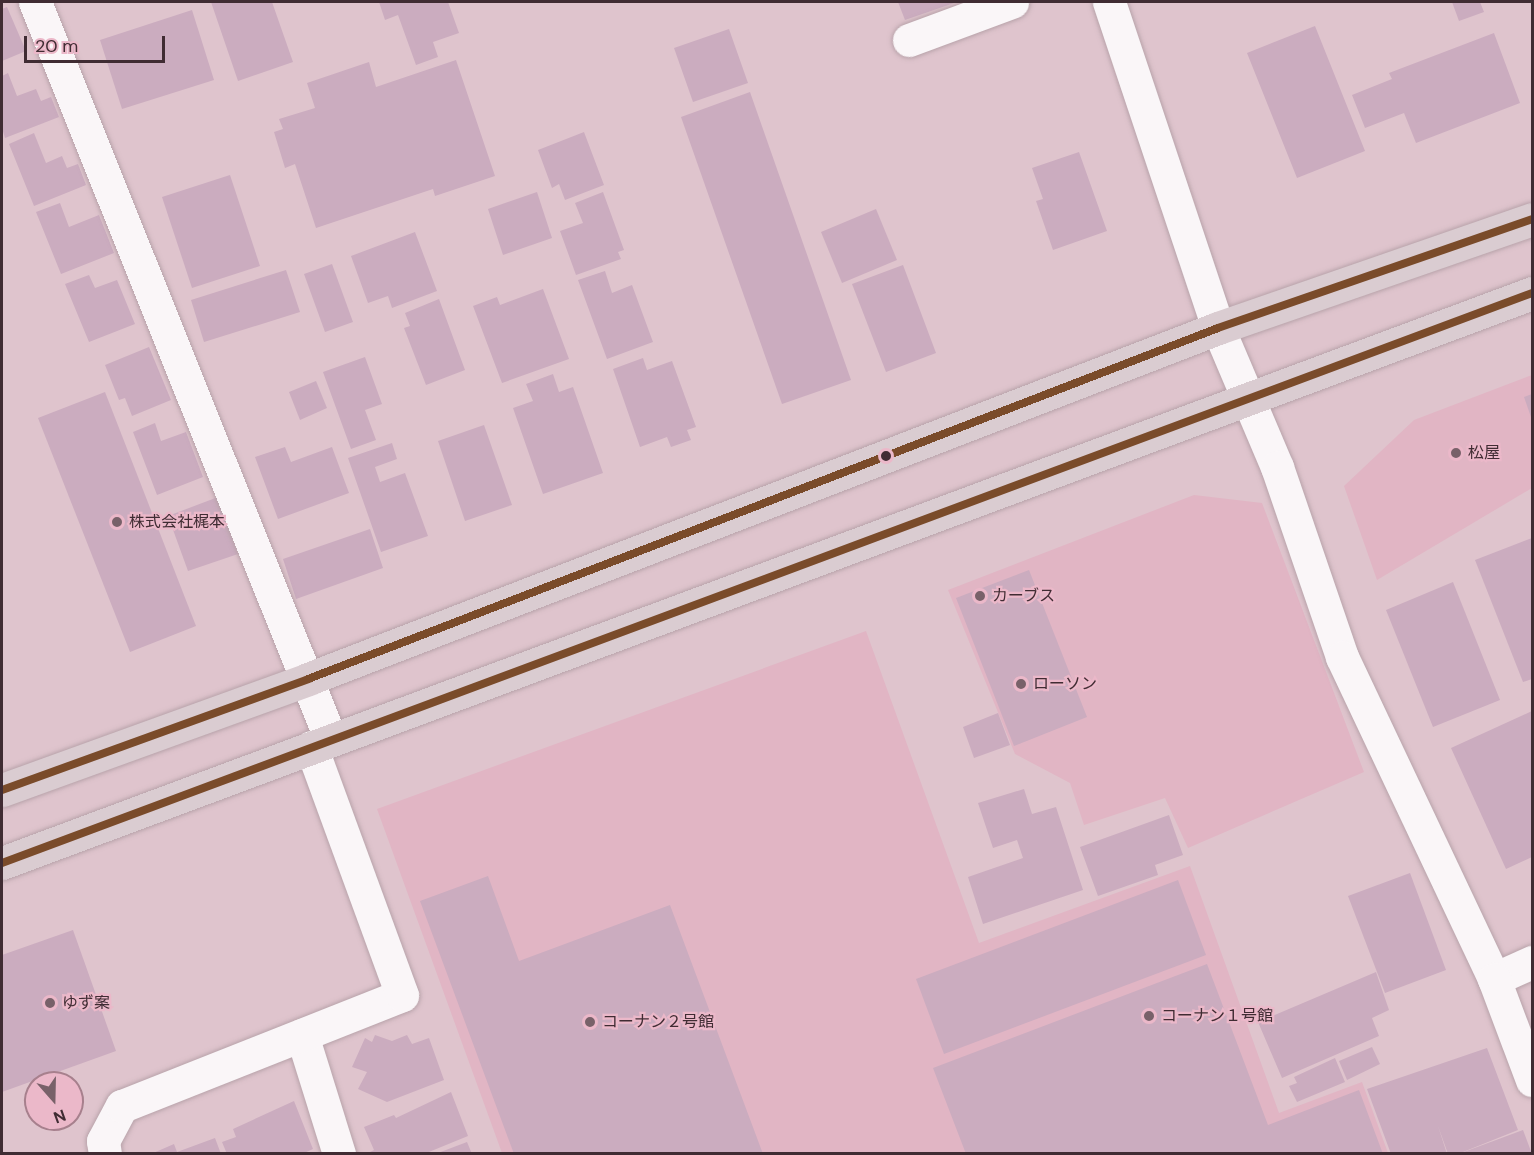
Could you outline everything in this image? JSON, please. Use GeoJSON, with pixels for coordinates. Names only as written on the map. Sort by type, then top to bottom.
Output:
{"type":"FeatureCollection","features":[{"type":"Feature","properties":{"kind":"highway"},"geometry":{"type":"LineString","coordinates":[[2,790],[308,679],[1218,328],[1533,219]]}},
{"type":"Feature","properties":{"kind":"highway"},"geometry":{"type":"LineString","coordinates":[[2,862],[1533,293]]}},
{"type":"Feature","properties":{"kind":"street"},"geometry":{"type":"LineString","coordinates":[[35,2],[308,679],[321,743],[402,995],[122,1106],[103,1141],[105,1154]]}},
{"type":"Feature","properties":{"kind":"street"},"geometry":{"type":"LineString","coordinates":[[909,40],[1012,2]]}},
{"type":"Feature","properties":{"kind":"street"},"geometry":{"type":"LineString","coordinates":[[1109,2],[1218,328],[1277,468],[1342,657],[1494,979],[1533,1080]]}},
{"type":"Feature","properties":{"kind":"street"},"geometry":{"type":"LineString","coordinates":[[1494,979],[1533,962]]}},
{"type":"Feature","properties":{"kind":"street"},"geometry":{"type":"LineString","coordinates":[[302,1035],[339,1154]]}},
{"type":"Feature","properties":{"kind":"shaded area","name":"松屋"},"geometry":{"type":"Polygon","coordinates":[[[1532,375],[1532,488],[1377,580],[1344,486],[1414,420],[1532,375]]]}},
{"type":"Feature","properties":{"kind":"shaded area"},"geometry":{"type":"Polygon","coordinates":[[[1194,495],[1262,503],[1364,772],[1188,848],[1165,798],[1084,825],[1070,783],[1015,754],[948,590],[1194,495]]]}},
{"type":"Feature","properties":{"kind":"shaded area"},"geometry":{"type":"Polygon","coordinates":[[[866,631],[979,943],[1190,866],[1279,1113],[1362,1082],[1388,1153],[502,1153],[377,809],[866,631]]]}},
{"type":"Feature","properties":{"kind":"building"},"geometry":{"type":"Polygon","coordinates":[[[211,2],[272,2],[293,62],[238,81],[211,2]]]}},
{"type":"Feature","properties":{"kind":"building"},"geometry":{"type":"Polygon","coordinates":[[[379,2],[448,2],[459,33],[433,42],[438,57],[416,65],[398,15],[385,20],[379,2]]]}},
{"type":"Feature","properties":{"kind":"building"},"geometry":{"type":"Polygon","coordinates":[[[898,2],[957,2],[905,20],[898,2]]]}},
{"type":"Feature","properties":{"kind":"building"},"geometry":{"type":"Polygon","coordinates":[[[1452,2],[1480,2],[1484,12],[1459,21],[1452,2]]]}},
{"type":"Feature","properties":{"kind":"building"},"geometry":{"type":"Polygon","coordinates":[[[7,7],[26,51],[2,61],[2,9],[7,7]]]}},
{"type":"Feature","properties":{"kind":"building"},"geometry":{"type":"Polygon","coordinates":[[[192,10],[214,80],[122,109],[100,40],[192,10]]]}},
{"type":"Feature","properties":{"kind":"building"},"geometry":{"type":"Polygon","coordinates":[[[1315,26],[1365,151],[1297,178],[1247,53],[1315,26]]]}},
{"type":"Feature","properties":{"kind":"building"},"geometry":{"type":"Polygon","coordinates":[[[729,29],[748,83],[693,102],[674,48],[729,29]]]}},
{"type":"Feature","properties":{"kind":"building"},"geometry":{"type":"Polygon","coordinates":[[[1494,33],[1520,103],[1416,143],[1404,113],[1365,128],[1352,95],[1392,79],[1389,73],[1494,33]]]}},
{"type":"Feature","properties":{"kind":"building"},"geometry":{"type":"Polygon","coordinates":[[[456,60],[495,176],[435,196],[433,189],[316,228],[295,164],[285,168],[274,132],[283,129],[279,119],[315,108],[307,83],[369,62],[376,87],[456,60]]]}},
{"type":"Feature","properties":{"kind":"building"},"geometry":{"type":"Polygon","coordinates":[[[8,73],[17,96],[36,89],[41,101],[51,97],[59,117],[5,138],[2,128],[2,76],[8,73]]]}},
{"type":"Feature","properties":{"kind":"building"},"geometry":{"type":"Polygon","coordinates":[[[750,92],[851,380],[782,404],[681,117],[750,92]]]}},
{"type":"Feature","properties":{"kind":"building"},"geometry":{"type":"Polygon","coordinates":[[[584,132],[604,185],[565,200],[559,184],[552,188],[538,150],[584,132]]]}},
{"type":"Feature","properties":{"kind":"building"},"geometry":{"type":"Polygon","coordinates":[[[34,133],[46,163],[62,156],[67,168],[78,164],[86,185],[34,206],[9,144],[34,133]]]}},
{"type":"Feature","properties":{"kind":"building"},"geometry":{"type":"Polygon","coordinates":[[[1079,152],[1107,231],[1053,250],[1036,201],[1043,199],[1032,168],[1079,152]]]}},
{"type":"Feature","properties":{"kind":"building"},"geometry":{"type":"Polygon","coordinates":[[[230,175],[260,266],[192,288],[162,197],[230,175]]]}},
{"type":"Feature","properties":{"kind":"building"},"geometry":{"type":"Polygon","coordinates":[[[537,192],[552,238],[503,255],[488,209],[537,192]]]}},
{"type":"Feature","properties":{"kind":"building"},"geometry":{"type":"Polygon","coordinates":[[[603,192],[624,250],[618,252],[621,259],[576,275],[560,231],[583,223],[575,203],[603,192]]]}},
{"type":"Feature","properties":{"kind":"building"},"geometry":{"type":"Polygon","coordinates":[[[60,203],[69,227],[99,215],[114,253],[61,274],[36,212],[60,203]]]}},
{"type":"Feature","properties":{"kind":"building"},"geometry":{"type":"Polygon","coordinates":[[[876,209],[897,260],[842,283],[821,232],[876,209]]]}},
{"type":"Feature","properties":{"kind":"building"},"geometry":{"type":"Polygon","coordinates":[[[415,232],[437,291],[392,308],[388,296],[368,303],[351,256],[415,232]]]}},
{"type":"Feature","properties":{"kind":"building"},"geometry":{"type":"Polygon","coordinates":[[[332,264],[353,322],[325,332],[304,274],[332,264]]]}},
{"type":"Feature","properties":{"kind":"building"},"geometry":{"type":"Polygon","coordinates":[[[903,265],[936,353],[886,372],[852,284],[903,265]]]}},
{"type":"Feature","properties":{"kind":"building"},"geometry":{"type":"Polygon","coordinates":[[[286,270],[300,312],[204,342],[191,300],[286,270]]]}},
{"type":"Feature","properties":{"kind":"building"},"geometry":{"type":"Polygon","coordinates":[[[605,271],[612,293],[632,285],[653,342],[607,359],[578,280],[605,271]]]}},
{"type":"Feature","properties":{"kind":"building"},"geometry":{"type":"Polygon","coordinates":[[[89,275],[95,288],[117,280],[135,324],[89,342],[65,284],[89,275]]]}},
{"type":"Feature","properties":{"kind":"building"},"geometry":{"type":"Polygon","coordinates":[[[543,289],[569,359],[502,383],[473,306],[497,297],[500,305],[543,289]]]}},
{"type":"Feature","properties":{"kind":"building"},"geometry":{"type":"Polygon","coordinates":[[[439,299],[465,370],[426,385],[404,328],[410,326],[405,313],[439,299]]]}},
{"type":"Feature","properties":{"kind":"building"},"geometry":{"type":"Polygon","coordinates":[[[149,347],[171,400],[132,416],[125,398],[119,400],[105,365],[149,347]]]}},
{"type":"Feature","properties":{"kind":"building"},"geometry":{"type":"Polygon","coordinates":[[[365,357],[382,404],[365,410],[376,440],[351,449],[323,372],[365,357]]]}},
{"type":"Feature","properties":{"kind":"building"},"geometry":{"type":"Polygon","coordinates":[[[643,358],[647,370],[672,361],[696,427],[687,430],[691,440],[671,447],[667,437],[640,447],[613,369],[643,358]]]}},
{"type":"Feature","properties":{"kind":"building"},"geometry":{"type":"Polygon","coordinates":[[[553,374],[559,392],[573,387],[603,473],[543,494],[513,408],[533,401],[526,384],[553,374]]]}},
{"type":"Feature","properties":{"kind":"building"},"geometry":{"type":"Polygon","coordinates":[[[316,381],[327,408],[300,420],[289,392],[316,381]]]}},
{"type":"Feature","properties":{"kind":"building","name":"株式会社梶本"},"geometry":{"type":"Polygon","coordinates":[[[105,392],[196,626],[130,652],[38,418],[105,392]]]}},
{"type":"Feature","properties":{"kind":"building"},"geometry":{"type":"Polygon","coordinates":[[[1532,394],[1532,420],[1524,397],[1532,394]]]}},
{"type":"Feature","properties":{"kind":"building"},"geometry":{"type":"Polygon","coordinates":[[[155,423],[161,441],[186,432],[203,477],[157,495],[133,432],[155,423]]]}},
{"type":"Feature","properties":{"kind":"building"},"geometry":{"type":"Polygon","coordinates":[[[484,425],[512,505],[465,521],[438,441],[484,425]]]}},
{"type":"Feature","properties":{"kind":"building"},"geometry":{"type":"Polygon","coordinates":[[[392,443],[397,459],[375,467],[380,482],[405,473],[428,536],[381,552],[348,458],[392,443]]]}},
{"type":"Feature","properties":{"kind":"building"},"geometry":{"type":"Polygon","coordinates":[[[285,447],[291,462],[332,447],[349,493],[278,519],[255,457],[285,447]]]}},
{"type":"Feature","properties":{"kind":"building"},"geometry":{"type":"Polygon","coordinates":[[[218,497],[238,554],[188,571],[168,516],[218,497]]]}},
{"type":"Feature","properties":{"kind":"building"},"geometry":{"type":"Polygon","coordinates":[[[370,529],[383,568],[296,599],[283,559],[370,529]]]}},
{"type":"Feature","properties":{"kind":"building"},"geometry":{"type":"Polygon","coordinates":[[[1532,538],[1532,679],[1523,682],[1475,560],[1532,538]]]}},
{"type":"Feature","properties":{"kind":"building"},"geometry":{"type":"Polygon","coordinates":[[[1029,570],[1087,717],[1014,746],[956,598],[1029,570]]]}},
{"type":"Feature","properties":{"kind":"building"},"geometry":{"type":"Polygon","coordinates":[[[1453,582],[1500,700],[1433,727],[1386,610],[1453,582]]]}},
{"type":"Feature","properties":{"kind":"building"},"geometry":{"type":"Polygon","coordinates":[[[1532,711],[1532,857],[1506,869],[1451,748],[1532,711]]]}},
{"type":"Feature","properties":{"kind":"building"},"geometry":{"type":"Polygon","coordinates":[[[998,713],[1010,745],[974,758],[963,727],[998,713]]]}},
{"type":"Feature","properties":{"kind":"building"},"geometry":{"type":"Polygon","coordinates":[[[1024,789],[1032,814],[1056,807],[1083,890],[983,924],[968,877],[1023,858],[1017,840],[993,848],[978,803],[1024,789]]]}},
{"type":"Feature","properties":{"kind":"building"},"geometry":{"type":"Polygon","coordinates":[[[1169,815],[1183,855],[1155,865],[1158,875],[1098,896],[1080,847],[1169,815]]]}},
{"type":"Feature","properties":{"kind":"building"},"geometry":{"type":"Polygon","coordinates":[[[1410,873],[1446,970],[1385,993],[1348,896],[1410,873]]]}},
{"type":"Feature","properties":{"kind":"building","name":"コーナン２号館"},"geometry":{"type":"Polygon","coordinates":[[[488,876],[519,961],[670,905],[763,1154],[514,1154],[420,901],[488,876]]]}},
{"type":"Feature","properties":{"kind":"building"},"geometry":{"type":"Polygon","coordinates":[[[1178,880],[1206,955],[944,1054],[916,979],[1178,880]]]}},
{"type":"Feature","properties":{"kind":"building","name":"ゆず案"},"geometry":{"type":"Polygon","coordinates":[[[73,930],[116,1051],[60,1071],[24,1071],[24,1084],[2,1092],[2,955],[73,930]]]}},
{"type":"Feature","properties":{"kind":"building","name":"コーナン１号館"},"geometry":{"type":"Polygon","coordinates":[[[1207,964],[1268,1125],[1359,1090],[1383,1154],[966,1154],[933,1068],[1207,964]]]}},
{"type":"Feature","properties":{"kind":"building"},"geometry":{"type":"Polygon","coordinates":[[[1376,972],[1389,1010],[1372,1018],[1379,1036],[1282,1078],[1258,1022],[1376,972]]]}},
{"type":"Feature","properties":{"kind":"building"},"geometry":{"type":"Polygon","coordinates":[[[375,1035],[392,1041],[407,1035],[412,1044],[429,1038],[444,1080],[387,1102],[358,1089],[367,1072],[352,1067],[365,1038],[372,1042],[375,1035]]]}},
{"type":"Feature","properties":{"kind":"building"},"geometry":{"type":"Polygon","coordinates":[[[1372,1047],[1380,1064],[1347,1080],[1339,1061],[1372,1047]]]}},
{"type":"Feature","properties":{"kind":"building"},"geometry":{"type":"Polygon","coordinates":[[[1487,1048],[1518,1130],[1458,1154],[1448,1154],[1438,1126],[1447,1154],[1391,1154],[1367,1089],[1487,1048]]]}},
{"type":"Feature","properties":{"kind":"building"},"geometry":{"type":"Polygon","coordinates":[[[1335,1058],[1345,1082],[1297,1102],[1289,1086],[1297,1083],[1294,1077],[1335,1058]]]}},
{"type":"Feature","properties":{"kind":"building"},"geometry":{"type":"Polygon","coordinates":[[[451,1092],[468,1136],[424,1154],[366,1154],[374,1150],[364,1127],[394,1115],[396,1118],[451,1092]]]}},
{"type":"Feature","properties":{"kind":"building"},"geometry":{"type":"Polygon","coordinates":[[[294,1101],[313,1149],[302,1154],[227,1154],[222,1142],[236,1137],[233,1129],[294,1101]]]}},
{"type":"Feature","properties":{"kind":"building"},"geometry":{"type":"Polygon","coordinates":[[[1523,1130],[1532,1154],[1461,1154],[1461,1153],[1523,1130]]]}},
{"type":"Feature","properties":{"kind":"building"},"geometry":{"type":"Polygon","coordinates":[[[215,1138],[221,1154],[151,1154],[174,1144],[177,1152],[215,1138]]]}},
{"type":"Feature","properties":{"kind":"building"},"geometry":{"type":"Polygon","coordinates":[[[467,1142],[472,1154],[438,1154],[438,1153],[467,1142]]]}},
{"type":"Feature","properties":{"kind":"transit line"},"geometry":{"type":"LineString","coordinates":[[2,790],[308,679],[1218,328],[1532,219]]}},
{"type":"Feature","properties":{"kind":"transit line"},"geometry":{"type":"LineString","coordinates":[[2,863],[1532,293]]}},
{"type":"Feature","properties":{"kind":"place","name":"松屋"},"geometry":{"type":"Point","coordinates":[1456,453]}},
{"type":"Feature","properties":{"kind":"place","name":"株式会社梶本"},"geometry":{"type":"Point","coordinates":[117,522]}},
{"type":"Feature","properties":{"kind":"place","name":"カーブス"},"geometry":{"type":"Point","coordinates":[980,596]}},
{"type":"Feature","properties":{"kind":"place","name":"ローソン"},"geometry":{"type":"Point","coordinates":[1021,684]}},
{"type":"Feature","properties":{"kind":"place","name":"ゆず案"},"geometry":{"type":"Point","coordinates":[50,1003]}},
{"type":"Feature","properties":{"kind":"place","name":"コーナン１号館"},"geometry":{"type":"Point","coordinates":[1149,1016]}},
{"type":"Feature","properties":{"kind":"place","name":"コーナン２号館"},"geometry":{"type":"Point","coordinates":[590,1022]}}]}
